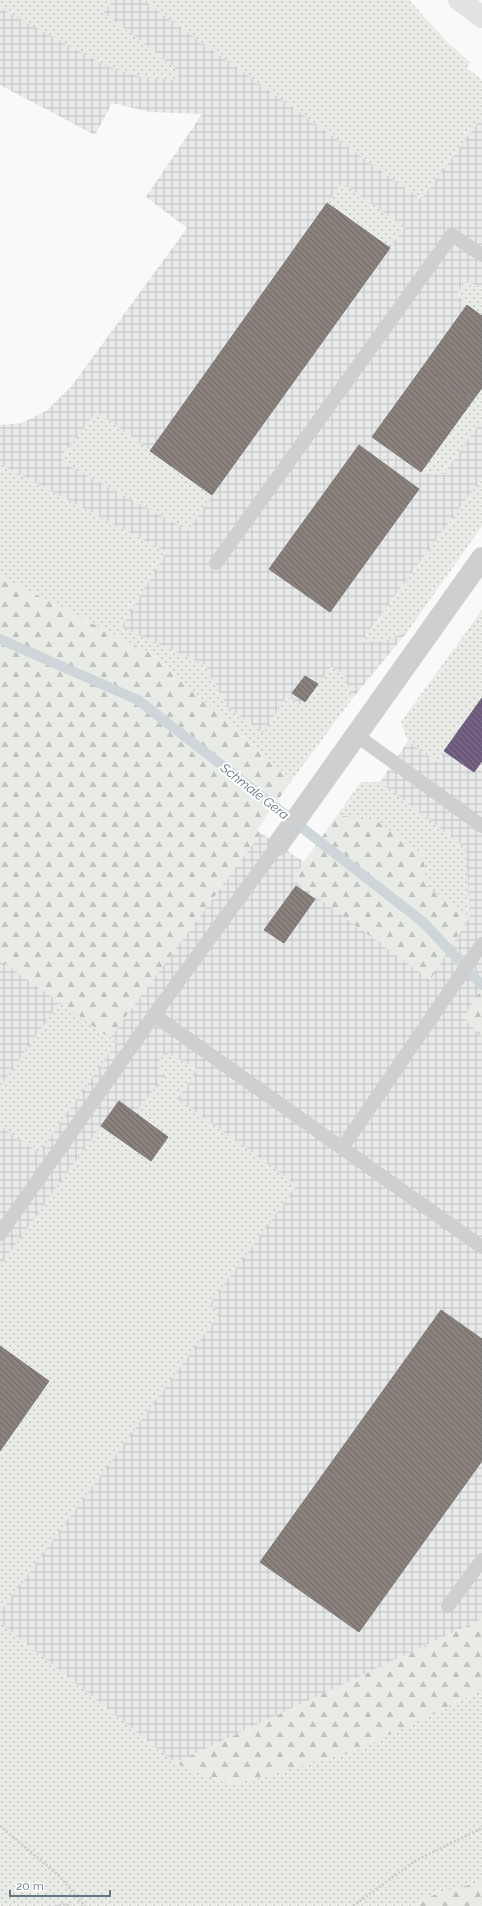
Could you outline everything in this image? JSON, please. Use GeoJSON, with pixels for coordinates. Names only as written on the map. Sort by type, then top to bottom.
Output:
{"type":"FeatureCollection","features":[{"type":"Feature","properties":{"kind":"street"},"geometry":{"type":"LineString","coordinates":[[458,0],[482,17]]}},
{"type":"Feature","properties":{"kind":"street"},"geometry":{"type":"LineString","coordinates":[[278,845],[482,558]]}},
{"type":"Feature","properties":{"kind":"lane"},"geometry":{"type":"LineString","coordinates":[[216,563],[452,235],[482,255]]}},
{"type":"Feature","properties":{"kind":"lane"},"geometry":{"type":"LineString","coordinates":[[356,735],[482,826]]}},
{"type":"Feature","properties":{"kind":"lane"},"geometry":{"type":"LineString","coordinates":[[0,1234],[154,1015],[278,845]]}},
{"type":"Feature","properties":{"kind":"lane"},"geometry":{"type":"LineString","coordinates":[[342,1148],[482,944]]}},
{"type":"Feature","properties":{"kind":"lane"},"geometry":{"type":"LineString","coordinates":[[154,1015],[482,1247]]}},
{"type":"Feature","properties":{"kind":"lane"},"geometry":{"type":"LineString","coordinates":[[448,1606],[482,1560]]}},
{"type":"Feature","properties":{"kind":"path"},"geometry":{"type":"LineString","coordinates":[[0,1826],[58,1875],[85,1906]]}},
{"type":"Feature","properties":{"kind":"path"},"geometry":{"type":"LineString","coordinates":[[353,1906],[415,1861],[482,1828]]}},
{"type":"Feature","properties":{"kind":"path"},"geometry":{"type":"LineString","coordinates":[[55,1906],[65,1904],[71,1906]]}},
{"type":"Feature","properties":{"kind":"shaded area"},"geometry":{"type":"Polygon","coordinates":[[[114,0],[143,0],[421,199],[482,117],[482,287],[465,282],[467,305],[482,316],[482,388],[421,472],[443,474],[482,420],[482,478],[362,641],[383,641],[408,631],[352,699],[344,674],[331,667],[303,707],[287,696],[264,733],[227,707],[205,665],[121,627],[166,552],[0,464],[0,425],[22,423],[46,411],[71,387],[187,228],[146,197],[202,114],[150,112],[112,103],[95,135],[0,85],[0,8],[175,68],[103,12],[114,0]],[[97,412],[61,457],[66,464],[188,530],[212,495],[97,412]]]}},
{"type":"Feature","properties":{"kind":"shaded area"},"geometry":{"type":"Polygon","coordinates":[[[482,698],[482,988],[464,1017],[482,1038],[482,1619],[175,1763],[0,1623],[0,960],[110,1038],[261,833],[304,862],[361,782],[380,782],[408,741],[438,762],[482,698]]]}},
{"type":"Feature","properties":{"kind":"green space"},"geometry":{"type":"Polygon","coordinates":[[[0,0],[114,0],[103,12],[175,68],[179,80],[141,77],[106,66],[0,8],[0,0]]]}},
{"type":"Feature","properties":{"kind":"green space"},"geometry":{"type":"Polygon","coordinates":[[[143,0],[409,0],[449,44],[470,62],[467,68],[482,80],[482,117],[421,199],[143,0]]]}},
{"type":"Feature","properties":{"kind":"green space"},"geometry":{"type":"Polygon","coordinates":[[[342,183],[405,227],[390,248],[327,203],[342,183]]]}},
{"type":"Feature","properties":{"kind":"green space"},"geometry":{"type":"Polygon","coordinates":[[[465,282],[482,287],[482,316],[456,295],[465,282]]]}},
{"type":"Feature","properties":{"kind":"green space"},"geometry":{"type":"Polygon","coordinates":[[[482,388],[482,420],[443,474],[421,472],[482,388]]]}},
{"type":"Feature","properties":{"kind":"green space"},"geometry":{"type":"Polygon","coordinates":[[[97,412],[212,495],[188,530],[66,464],[61,457],[97,412]]]}},
{"type":"Feature","properties":{"kind":"green space"},"geometry":{"type":"Polygon","coordinates":[[[0,464],[166,552],[121,627],[205,665],[227,707],[264,733],[287,696],[303,707],[331,667],[344,674],[352,699],[292,780],[152,654],[0,576],[0,464]]]}},
{"type":"Feature","properties":{"kind":"green space"},"geometry":{"type":"Polygon","coordinates":[[[482,478],[482,526],[408,631],[383,641],[362,642],[482,478]]]}},
{"type":"Feature","properties":{"kind":"green space"},"geometry":{"type":"Polygon","coordinates":[[[0,576],[152,654],[292,780],[257,830],[261,833],[110,1038],[0,960],[0,576]]]}},
{"type":"Feature","properties":{"kind":"green space"},"geometry":{"type":"Polygon","coordinates":[[[482,610],[482,698],[437,762],[408,741],[401,722],[482,610]]]}},
{"type":"Feature","properties":{"kind":"green space"},"geometry":{"type":"Polygon","coordinates":[[[361,782],[380,782],[466,848],[470,917],[427,887],[378,822],[338,815],[361,782]]]}},
{"type":"Feature","properties":{"kind":"green space"},"geometry":{"type":"Polygon","coordinates":[[[338,815],[378,822],[423,854],[427,887],[470,917],[430,980],[292,879],[338,815]]]}},
{"type":"Feature","properties":{"kind":"green space"},"geometry":{"type":"Polygon","coordinates":[[[482,988],[482,1038],[464,1017],[482,988]]]}},
{"type":"Feature","properties":{"kind":"green space"},"geometry":{"type":"Polygon","coordinates":[[[59,1003],[117,1042],[39,1153],[0,1126],[0,1087],[59,1003]]]}},
{"type":"Feature","properties":{"kind":"green space"},"geometry":{"type":"Polygon","coordinates":[[[166,1052],[198,1069],[178,1099],[297,1185],[209,1305],[220,1313],[0,1612],[0,1451],[49,1381],[0,1346],[0,1266],[101,1126],[151,1161],[168,1137],[135,1113],[165,1076],[157,1065],[166,1052]]]}},
{"type":"Feature","properties":{"kind":"green space"},"geometry":{"type":"Polygon","coordinates":[[[482,1619],[482,1690],[357,1750],[232,1785],[175,1763],[482,1619]]]}},
{"type":"Feature","properties":{"kind":"green space"},"geometry":{"type":"Polygon","coordinates":[[[0,1623],[175,1763],[232,1785],[357,1750],[482,1690],[482,1881],[424,1898],[416,1906],[0,1906],[0,1623]]]}},
{"type":"Feature","properties":{"kind":"green space"},"geometry":{"type":"Polygon","coordinates":[[[482,1881],[482,1906],[416,1906],[424,1898],[482,1881]]]}},
{"type":"Feature","properties":{"kind":"building: Büros"},"geometry":{"type":"Polygon","coordinates":[[[482,698],[482,761],[474,772],[444,751],[482,698]]]}},
{"type":"Feature","properties":{"kind":"building: Industrie"},"geometry":{"type":"Polygon","coordinates":[[[327,203],[390,248],[212,495],[150,451],[327,203]]]}},
{"type":"Feature","properties":{"kind":"building: Industrie"},"geometry":{"type":"Polygon","coordinates":[[[467,305],[482,316],[482,388],[473,400],[424,365],[467,305]]]}},
{"type":"Feature","properties":{"kind":"building: Industrie"},"geometry":{"type":"Polygon","coordinates":[[[424,365],[473,400],[421,472],[372,437],[424,365]]]}},
{"type":"Feature","properties":{"kind":"building: Industrie"},"geometry":{"type":"Polygon","coordinates":[[[359,445],[419,489],[330,612],[269,569],[359,445]]]}},
{"type":"Feature","properties":{"kind":"building: Industrie"},"geometry":{"type":"Polygon","coordinates":[[[305,676],[318,684],[305,702],[292,693],[305,676]]]}},
{"type":"Feature","properties":{"kind":"building: Industrie"},"geometry":{"type":"Polygon","coordinates":[[[296,886],[315,899],[284,943],[264,930],[296,886]]]}},
{"type":"Feature","properties":{"kind":"building: Industrie"},"geometry":{"type":"Polygon","coordinates":[[[119,1101],[168,1137],[151,1161],[101,1126],[119,1101]]]}},
{"type":"Feature","properties":{"kind":"building: Industrie"},"geometry":{"type":"Polygon","coordinates":[[[441,1310],[482,1339],[482,1461],[359,1632],[260,1562],[441,1310]]]}},
{"type":"Feature","properties":{"kind":"building: Industrie"},"geometry":{"type":"Polygon","coordinates":[[[0,1346],[49,1381],[0,1451],[0,1346]]]}},
{"type":"Feature","properties":{"kind":"waterway","name":"Schmale Gera"},"geometry":{"type":"LineString","coordinates":[[0,639],[138,700],[423,922],[482,985]]}}]}
